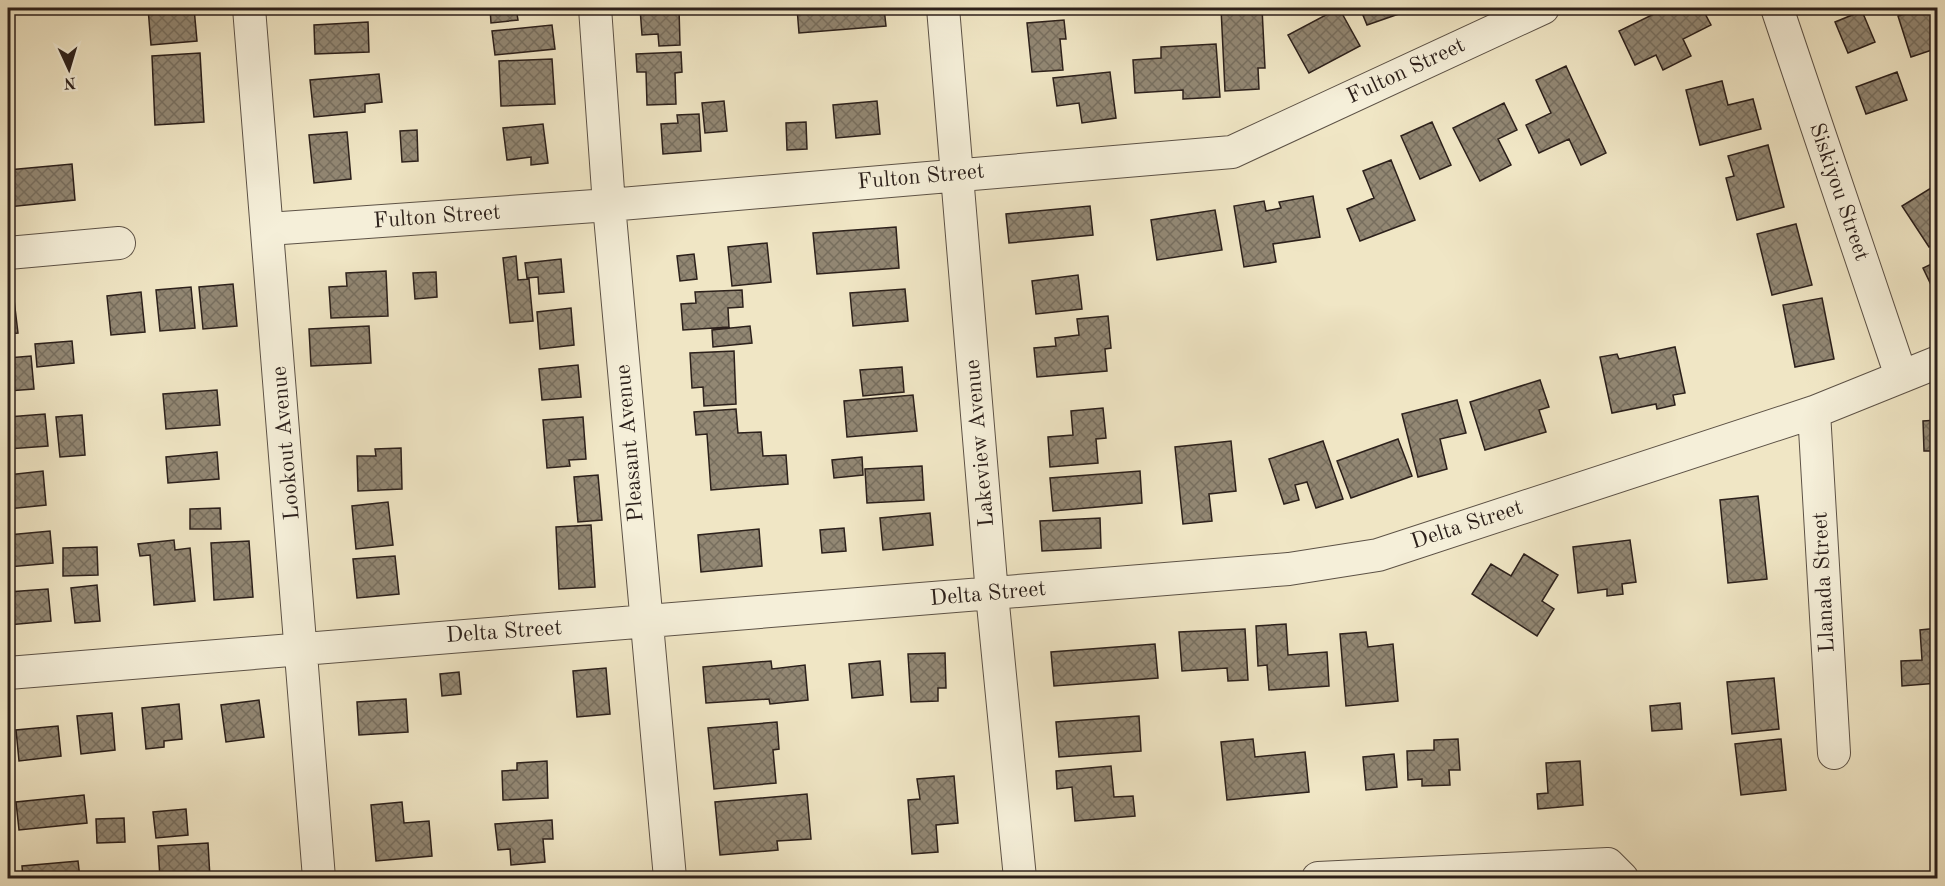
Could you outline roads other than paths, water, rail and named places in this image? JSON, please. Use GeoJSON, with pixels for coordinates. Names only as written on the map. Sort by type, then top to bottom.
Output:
{"type":"FeatureCollection","features":[{"type":"Feature","properties":{"kind":"street","name":"Lookout Avenue"},"geometry":{"type":"LineString","coordinates":[[249,8],[319,879]]}},
{"type":"Feature","properties":{"kind":"street","name":"Pleasant Avenue"},"geometry":{"type":"LineString","coordinates":[[596,8],[609,205],[670,879]]}},
{"type":"Feature","properties":{"kind":"street","name":"Lakeview Avenue"},"geometry":{"type":"LineString","coordinates":[[943,8],[992,594],[1020,879]]}},
{"type":"Feature","properties":{"kind":"street","name":"Fulton Street"},"geometry":{"type":"LineString","coordinates":[[268,229],[609,205],[1232,152],[1543,8]]}},
{"type":"Feature","properties":{"kind":"street","name":"Siskiyou Street"},"geometry":{"type":"LineString","coordinates":[[1777,8],[1901,376]]}},
{"type":"Feature","properties":{"kind":"street"},"geometry":{"type":"LineString","coordinates":[[8,253],[119,243]]}},
{"type":"Feature","properties":{"kind":"street","name":"Delta Street"},"geometry":{"type":"LineString","coordinates":[[8,674],[302,648],[992,594],[1289,568],[1378,555],[1814,412],[1938,362]]}},
{"type":"Feature","properties":{"kind":"street","name":"Llanada Street"},"geometry":{"type":"LineString","coordinates":[[1814,412],[1834,753]]}},
{"type":"Feature","properties":{"kind":"street"},"geometry":{"type":"LineString","coordinates":[[1318,879],[1608,864],[1622,879]]}}]}
